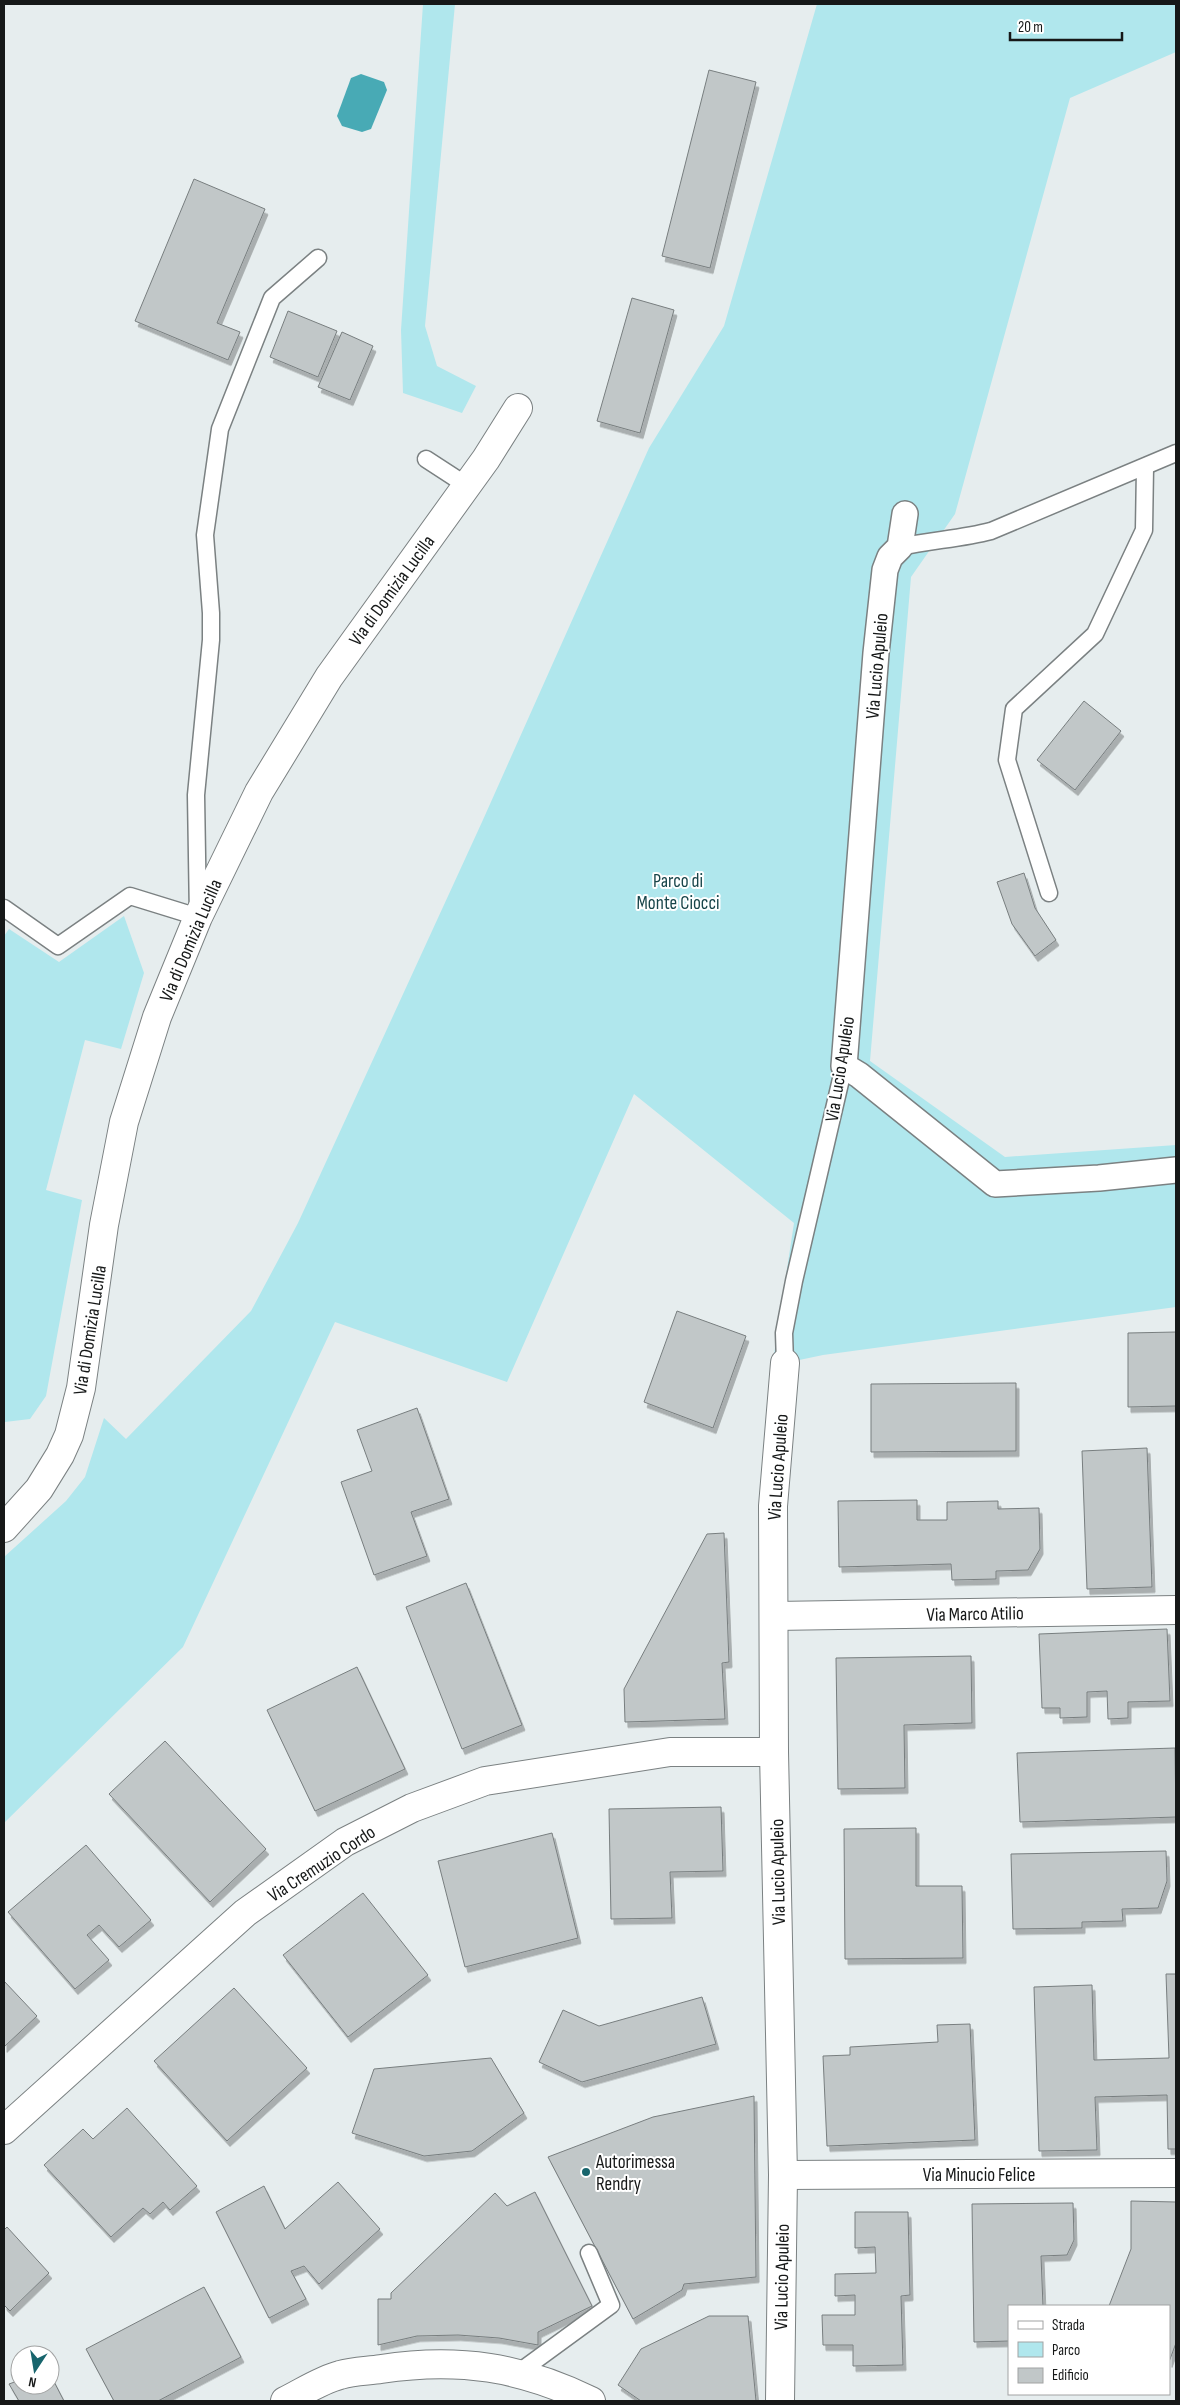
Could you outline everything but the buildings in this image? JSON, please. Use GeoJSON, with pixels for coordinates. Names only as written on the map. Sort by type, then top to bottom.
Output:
{"type":"FeatureCollection","features":[{"type":"Feature","properties":{"kind":"street","name":"Via di Domizia Lucilla"},"geometry":{"type":"LineString","coordinates":[[4,1528],[39,1489],[60,1456],[69,1435],[81,1388],[104,1225],[124,1122],[157,1017],[198,917],[259,792],[328,677],[466,485],[518,408]]}},
{"type":"Feature","properties":{"kind":"street","name":"Via Lucio Apuleio"},"geometry":{"type":"LineString","coordinates":[[844,1066],[876,653],[885,570],[890,557],[900,547],[905,514]]}},
{"type":"Feature","properties":{"kind":"street"},"geometry":{"type":"LineString","coordinates":[[844,1066],[860,1075],[995,1184],[1099,1178],[1176,1170]]}},
{"type":"Feature","properties":{"kind":"street","name":"Via Lucio Apuleio"},"geometry":{"type":"LineString","coordinates":[[780,2401],[782,2175],[774,1752],[773,1506],[785,1363]]}},
{"type":"Feature","properties":{"kind":"street","name":"Via Marco Atilio"},"geometry":{"type":"LineString","coordinates":[[774,1616],[1176,1610]]}},
{"type":"Feature","properties":{"kind":"street","name":"Via Cremuzio Cordo"},"geometry":{"type":"LineString","coordinates":[[4,2130],[245,1913],[346,1842],[412,1808],[485,1781],[650,1755],[670,1752],[774,1752]]}},
{"type":"Feature","properties":{"kind":"street","name":"Via Minucio Felice"},"geometry":{"type":"LineString","coordinates":[[782,2175],[1176,2173]]}},
{"type":"Feature","properties":{"kind":"street"},"geometry":{"type":"LineString","coordinates":[[286,2401],[340,2375],[412,2364],[465,2364],[518,2372],[556,2385],[591,2401]]}},
{"type":"Feature","properties":{"kind":"lane"},"geometry":{"type":"LineString","coordinates":[[4,908],[58,946],[130,896],[198,917],[196,795],[211,640],[211,613],[205,535],[220,428],[272,298],[318,258]]}},
{"type":"Feature","properties":{"kind":"lane"},"geometry":{"type":"LineString","coordinates":[[900,547],[920,542],[966,537],[991,531],[1176,453]]}},
{"type":"Feature","properties":{"kind":"lane"},"geometry":{"type":"LineString","coordinates":[[426,460],[466,485]]}},
{"type":"Feature","properties":{"kind":"lane"},"geometry":{"type":"LineString","coordinates":[[1049,893],[1007,760],[1014,709],[1095,634],[1144,530],[1145,467]]}},
{"type":"Feature","properties":{"kind":"lane","name":"Via Lucio Apuleio"},"geometry":{"type":"LineString","coordinates":[[785,1363],[784,1333],[794,1281],[844,1066]]}},
{"type":"Feature","properties":{"kind":"lane"},"geometry":{"type":"LineString","coordinates":[[518,2372],[611,2305],[589,2253]]}},
{"type":"Feature","properties":{"kind":"green space"},"geometry":{"type":"Polygon","coordinates":[[[423,4],[455,4],[425,326],[437,366],[476,386],[462,413],[403,393],[401,330],[423,4]]]}},
{"type":"Feature","properties":{"kind":"green space","name":"Parco di Monte Ciocci"},"geometry":{"type":"Polygon","coordinates":[[[817,4],[1176,4],[1176,52],[1070,98],[955,514],[911,577],[870,1061],[1005,1157],[1176,1145],[1176,1307],[823,1355],[785,1363],[771,1374],[794,1223],[634,1094],[507,1382],[335,1322],[183,1647],[4,1823],[4,1557],[66,1501],[85,1477],[104,1418],[126,1439],[251,1311],[298,1223],[482,822],[649,448],[724,326],[817,4]]]}},
{"type":"Feature","properties":{"kind":"green space"},"geometry":{"type":"Polygon","coordinates":[[[124,916],[144,973],[121,1049],[85,1040],[46,1190],[82,1200],[46,1396],[30,1419],[5,1422],[4,1424],[4,936],[9,929],[59,962],[124,916]]]}},
{"type":"Feature","properties":{"kind":"shaded area"},"geometry":{"type":"Polygon","coordinates":[[[361,74],[384,82],[387,90],[371,129],[362,132],[342,126],[337,116],[351,78],[361,74]]]}},
{"type":"Feature","properties":{"kind":"place","name":"Autorimessa Rendry"},"geometry":{"type":"Point","coordinates":[586,2172]}}]}
